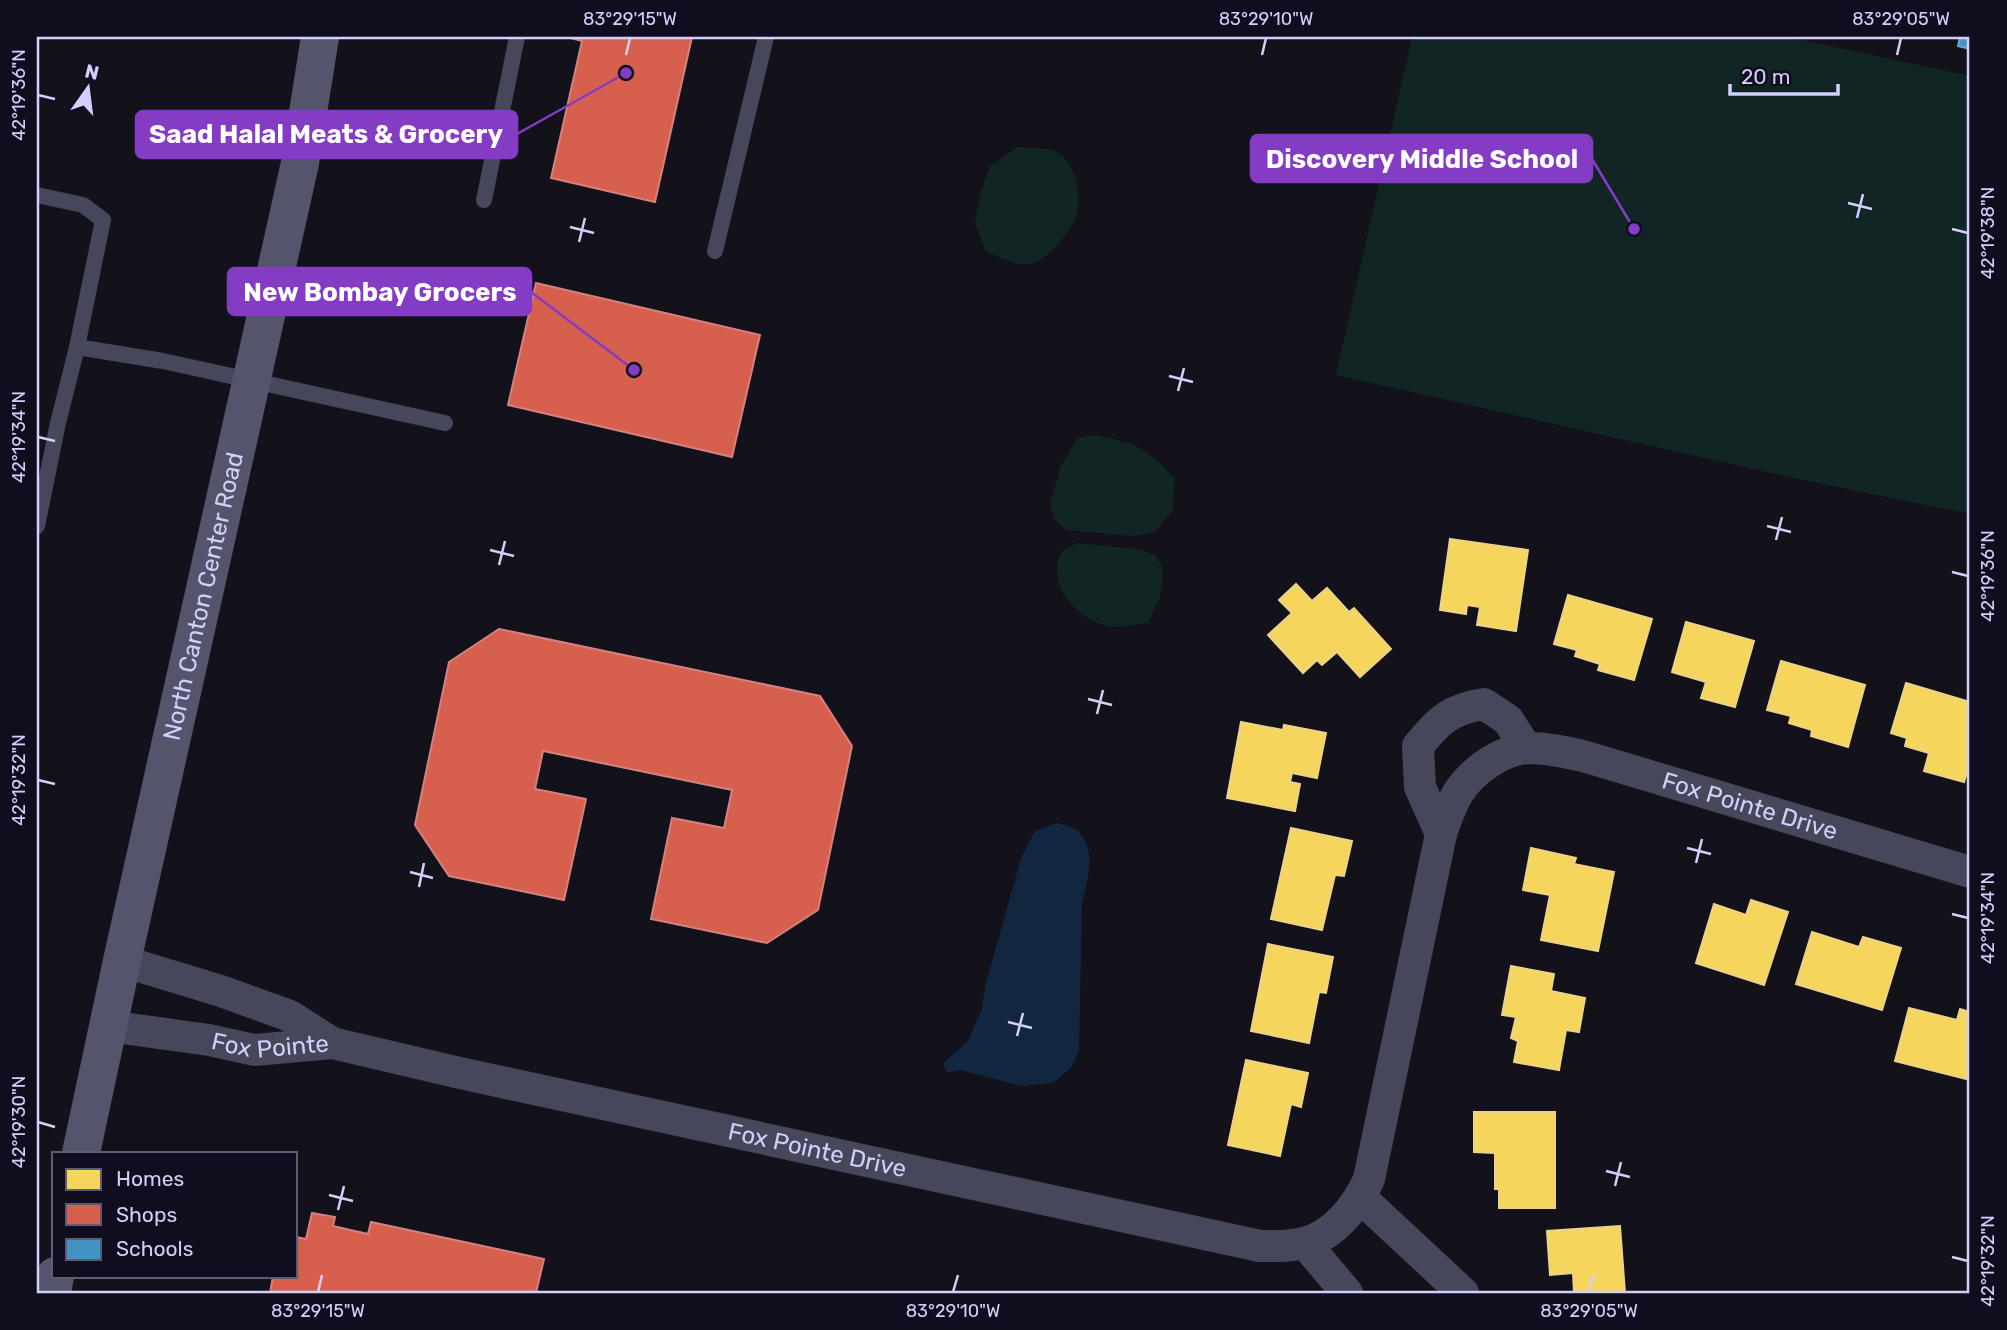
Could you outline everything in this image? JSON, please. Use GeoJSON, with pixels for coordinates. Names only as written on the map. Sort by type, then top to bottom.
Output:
{"type":"FeatureCollection","features":[{"type":"Feature","properties":{"kind":"main road","name":"North Canton Center Road"},"geometry":{"type":"LineString","coordinates":[[81,1152],[300,163],[320,37]]}},
{"type":"Feature","properties":{"kind":"street"},"geometry":{"type":"LineString","coordinates":[[1441,834],[1420,787],[1418,746],[1436,724],[1464,707],[1484,704],[1508,720],[1526,748]]}},
{"type":"Feature","properties":{"kind":"street","name":"Fox Pointe Drive"},"geometry":{"type":"LineString","coordinates":[[332,1043],[473,1076],[1260,1246],[1286,1246],[1305,1243],[1331,1229],[1361,1198],[1373,1162],[1441,834],[1458,792],[1495,758],[1526,748],[1583,756],[1970,872]]}},
{"type":"Feature","properties":{"kind":"street","name":"Fox Pointe"},"geometry":{"type":"LineString","coordinates":[[122,961],[221,991],[290,1016],[332,1043]]}},
{"type":"Feature","properties":{"kind":"street","name":"Fox Pointe"},"geometry":{"type":"LineString","coordinates":[[108,1026],[254,1050],[332,1043]]}},
{"type":"Feature","properties":{"kind":"street"},"geometry":{"type":"LineString","coordinates":[[1361,1198],[1463,1293]]}},
{"type":"Feature","properties":{"kind":"street"},"geometry":{"type":"LineString","coordinates":[[1305,1243],[1347,1293]]}},
{"type":"Feature","properties":{"kind":"lane"},"geometry":{"type":"LineString","coordinates":[[484,200],[517,37]]}},
{"type":"Feature","properties":{"kind":"lane"},"geometry":{"type":"LineString","coordinates":[[715,251],[766,37]]}},
{"type":"Feature","properties":{"kind":"lane"},"geometry":{"type":"LineString","coordinates":[[37,195],[83,205],[103,220],[37,526]]}},
{"type":"Feature","properties":{"kind":"lane"},"geometry":{"type":"LineString","coordinates":[[77,347],[163,361],[445,423]]}},
{"type":"Feature","properties":{"kind":"green space"},"geometry":{"type":"Polygon","coordinates":[[[1412,37],[1788,37],[1970,76],[1970,514],[1789,477],[1336,375],[1412,37]]]}},
{"type":"Feature","properties":{"kind":"green space"},"geometry":{"type":"Polygon","coordinates":[[[1017,147],[1051,150],[1063,156],[1074,173],[1078,195],[1076,216],[1070,229],[1049,253],[1037,262],[1025,265],[985,250],[975,222],[990,166],[1017,147]]]}},
{"type":"Feature","properties":{"kind":"green space"},"geometry":{"type":"Polygon","coordinates":[[[1094,435],[1120,440],[1139,448],[1174,478],[1173,510],[1154,533],[1131,536],[1066,530],[1054,519],[1050,503],[1061,466],[1077,438],[1094,435]]]}},
{"type":"Feature","properties":{"kind":"green space"},"geometry":{"type":"Polygon","coordinates":[[[1077,543],[1137,549],[1156,555],[1163,570],[1160,597],[1148,623],[1118,627],[1103,625],[1074,607],[1061,589],[1057,567],[1062,551],[1077,543]]]}},
{"type":"Feature","properties":{"kind":"water"},"geometry":{"type":"Polygon","coordinates":[[[1057,823],[1078,831],[1084,838],[1089,856],[1082,903],[1079,1051],[1071,1068],[1053,1083],[1022,1086],[960,1070],[947,1073],[943,1063],[968,1041],[981,1011],[986,983],[1021,858],[1035,831],[1057,823]]]}},
{"type":"Feature","properties":{"kind":"building: Homes"},"geometry":{"type":"Polygon","coordinates":[[[1450,539],[1528,550],[1516,631],[1477,625],[1480,607],[1467,605],[1466,614],[1440,610],[1450,539]]]}},
{"type":"Feature","properties":{"kind":"building: Homes"},"geometry":{"type":"Polygon","coordinates":[[[1296,584],[1312,601],[1327,588],[1349,612],[1354,608],[1391,649],[1360,677],[1337,652],[1322,665],[1317,660],[1303,673],[1268,635],[1292,613],[1279,600],[1296,584]]]}},
{"type":"Feature","properties":{"kind":"building: Homes"},"geometry":{"type":"Polygon","coordinates":[[[1568,595],[1652,619],[1634,680],[1598,670],[1600,664],[1575,656],[1577,650],[1554,644],[1568,595]]]}},
{"type":"Feature","properties":{"kind":"building: Homes"},"geometry":{"type":"Polygon","coordinates":[[[1686,622],[1754,641],[1735,707],[1701,698],[1706,682],[1672,672],[1686,622]]]}},
{"type":"Feature","properties":{"kind":"building: Homes"},"geometry":{"type":"Polygon","coordinates":[[[1781,661],[1865,685],[1848,747],[1811,736],[1812,730],[1789,723],[1791,716],[1767,710],[1781,661]]]}},
{"type":"Feature","properties":{"kind":"building: Homes"},"geometry":{"type":"Polygon","coordinates":[[[1906,683],[1970,702],[1970,762],[1964,782],[1924,771],[1929,753],[1905,746],[1907,738],[1891,733],[1906,683]]]}},
{"type":"Feature","properties":{"kind":"building: Homes"},"geometry":{"type":"Polygon","coordinates":[[[1241,722],[1283,730],[1284,725],[1326,733],[1317,778],[1292,773],[1290,782],[1300,784],[1295,811],[1227,798],[1241,722]]]}},
{"type":"Feature","properties":{"kind":"building: Homes"},"geometry":{"type":"Polygon","coordinates":[[[1291,828],[1352,841],[1344,876],[1335,875],[1322,930],[1271,919],[1291,828]]]}},
{"type":"Feature","properties":{"kind":"building: Homes"},"geometry":{"type":"Polygon","coordinates":[[[1531,848],[1576,858],[1574,864],[1614,872],[1598,951],[1541,940],[1550,895],[1523,890],[1531,848]]]}},
{"type":"Feature","properties":{"kind":"building: Homes"},"geometry":{"type":"Polygon","coordinates":[[[1751,900],[1788,912],[1764,985],[1696,963],[1714,904],[1746,915],[1751,900]]]}},
{"type":"Feature","properties":{"kind":"building: Homes"},"geometry":{"type":"Polygon","coordinates":[[[1812,932],[1859,947],[1863,937],[1901,948],[1882,1010],[1796,984],[1812,932]]]}},
{"type":"Feature","properties":{"kind":"building: Homes"},"geometry":{"type":"Polygon","coordinates":[[[1268,944],[1333,957],[1326,993],[1319,992],[1309,1043],[1251,1031],[1268,944]]]}},
{"type":"Feature","properties":{"kind":"building: Homes"},"geometry":{"type":"Polygon","coordinates":[[[1511,966],[1554,974],[1551,991],[1585,998],[1579,1032],[1566,1030],[1559,1070],[1514,1062],[1518,1041],[1511,1038],[1516,1017],[1502,1015],[1511,966]]]}},
{"type":"Feature","properties":{"kind":"building: Homes"},"geometry":{"type":"Polygon","coordinates":[[[1909,1008],[1957,1020],[1960,1009],[1970,1012],[1970,1080],[1895,1061],[1909,1008]]]}},
{"type":"Feature","properties":{"kind":"building: Homes"},"geometry":{"type":"Polygon","coordinates":[[[1246,1060],[1308,1073],[1301,1107],[1291,1104],[1280,1156],[1228,1145],[1246,1060]]]}},
{"type":"Feature","properties":{"kind":"building: Homes"},"geometry":{"type":"Polygon","coordinates":[[[1474,1112],[1555,1112],[1555,1208],[1499,1208],[1499,1189],[1495,1189],[1495,1153],[1474,1152],[1474,1112]]]}},
{"type":"Feature","properties":{"kind":"building: Homes"},"geometry":{"type":"Polygon","coordinates":[[[1620,1226],[1625,1293],[1574,1293],[1573,1273],[1550,1275],[1547,1231],[1620,1226]]]}},
{"type":"Feature","properties":{"kind":"building: Shops"},"geometry":{"type":"Polygon","coordinates":[[[567,37],[692,37],[655,202],[551,178],[582,41],[567,37]]]}},
{"type":"Feature","properties":{"kind":"building: Shops"},"geometry":{"type":"Polygon","coordinates":[[[536,283],[760,335],[732,457],[508,405],[536,283]]]}},
{"type":"Feature","properties":{"kind":"building: Shops"},"geometry":{"type":"Polygon","coordinates":[[[499,629],[820,696],[852,746],[818,910],[767,943],[651,919],[672,818],[724,828],[732,790],[543,751],[535,789],[586,799],[564,900],[449,876],[415,825],[449,662],[499,629]]]}},
{"type":"Feature","properties":{"kind":"building: Shops"},"geometry":{"type":"Polygon","coordinates":[[[312,1213],[335,1217],[333,1226],[368,1234],[371,1222],[544,1259],[536,1293],[270,1293],[273,1278],[298,1278],[298,1237],[306,1239],[312,1213]]]}},
{"type":"Feature","properties":{"kind":"building: Schools"},"geometry":{"type":"Polygon","coordinates":[[[1960,37],[1970,37],[1970,49],[1958,46],[1960,37]]]}},
{"type":"Feature","properties":{"kind":"place","name":"Saad Halal Meats & Grocery"},"geometry":{"type":"Point","coordinates":[626,73]}},
{"type":"Feature","properties":{"kind":"place","name":"Discovery Middle School"},"geometry":{"type":"Point","coordinates":[1634,229]}},
{"type":"Feature","properties":{"kind":"place","name":"New Bombay Grocers"},"geometry":{"type":"Point","coordinates":[634,370]}}]}
